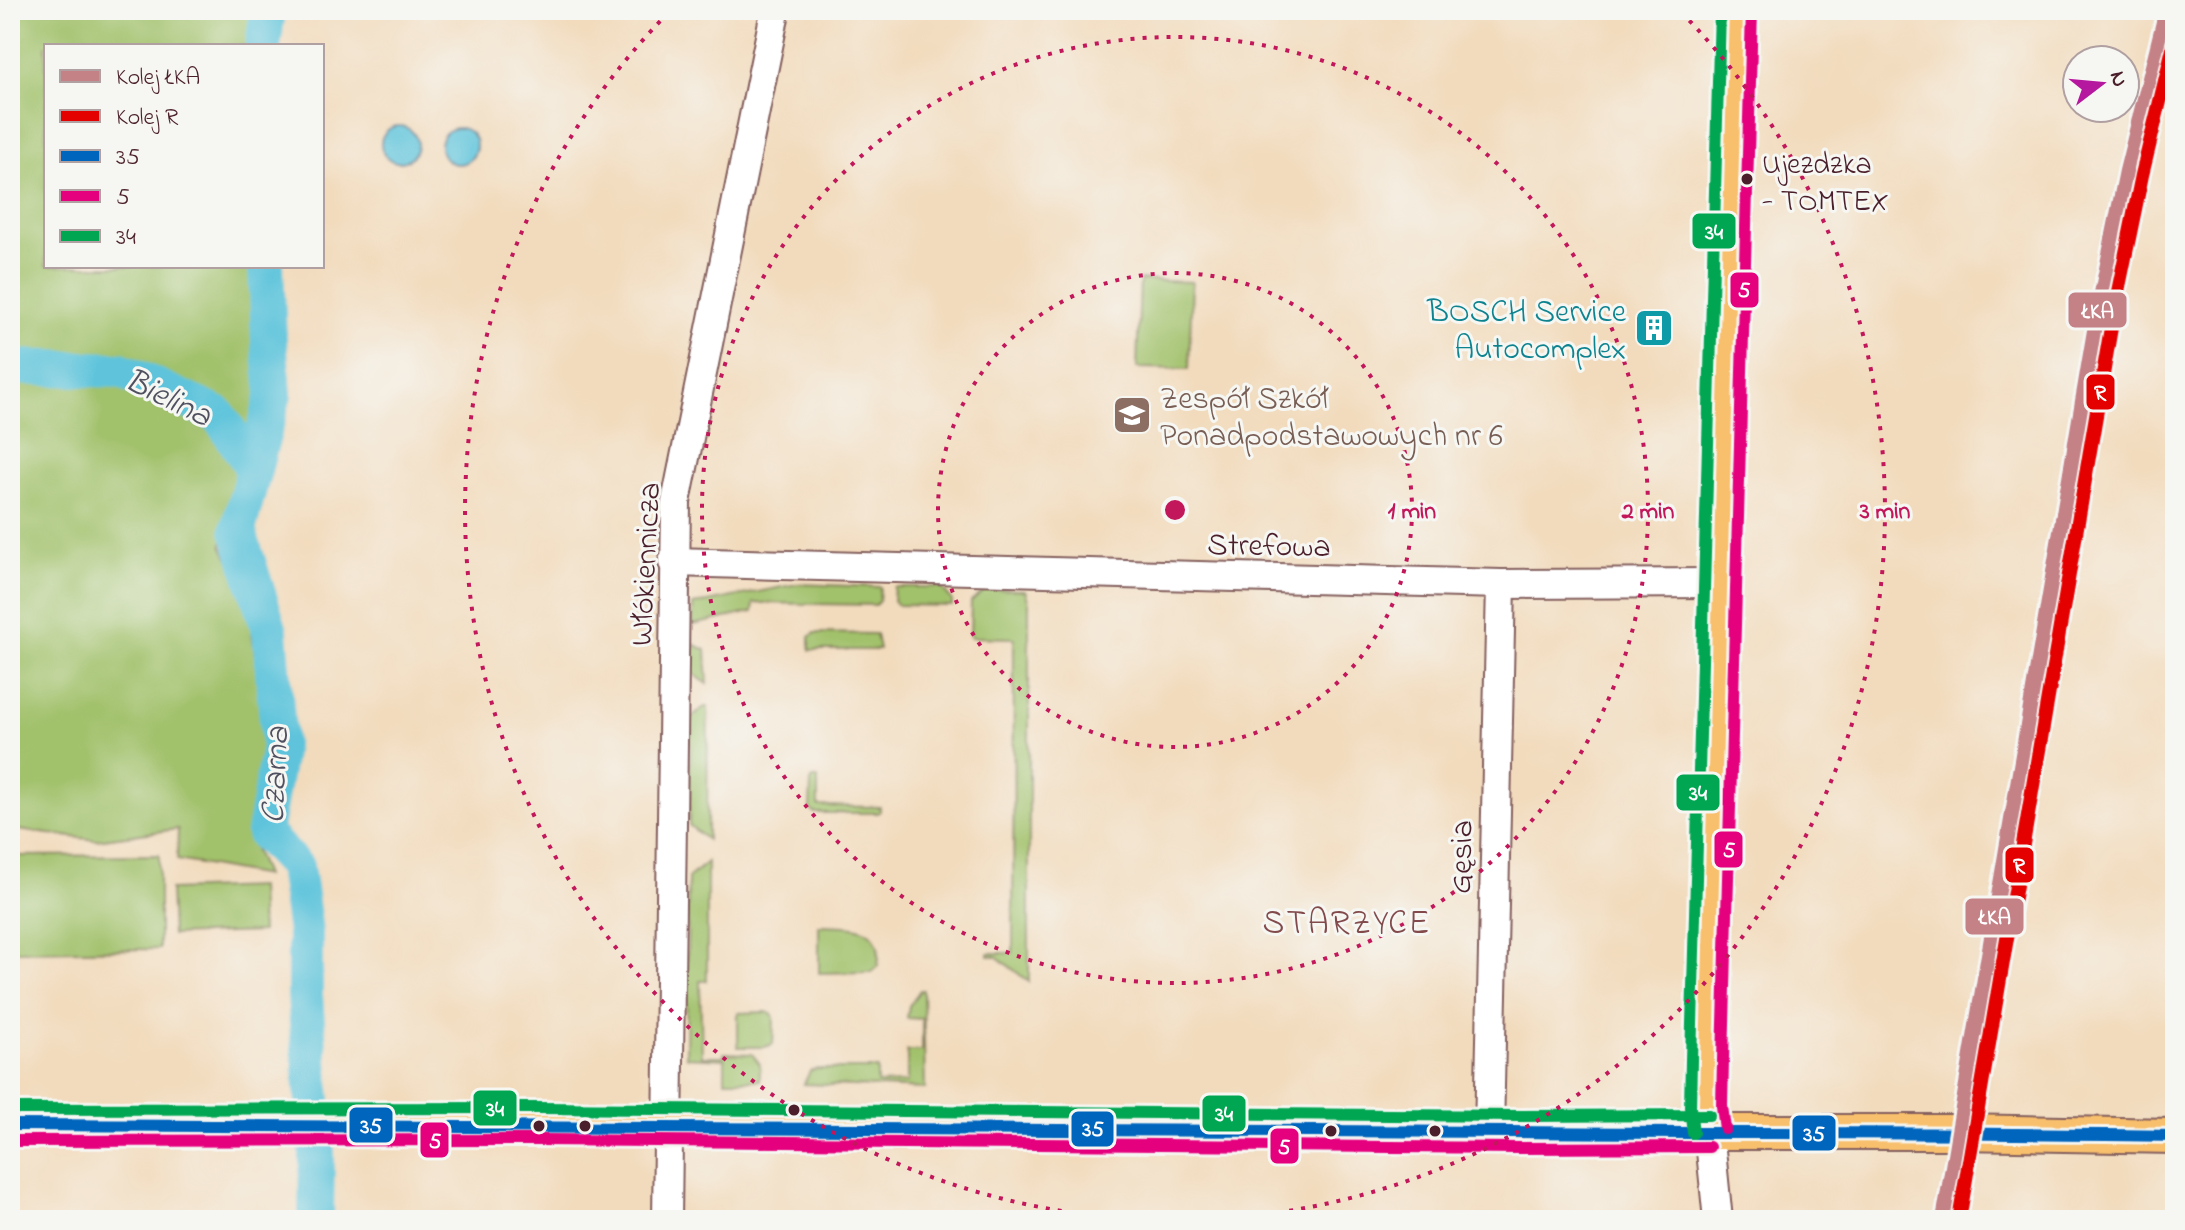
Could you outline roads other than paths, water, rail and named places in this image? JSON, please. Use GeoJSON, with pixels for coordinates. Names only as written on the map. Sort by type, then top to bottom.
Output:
{"type":"FeatureCollection","features":[{"type":"Feature","properties":{"kind":"main road"},"geometry":{"type":"LineString","coordinates":[[1709,1131],[1707,1060],[1736,10]]}},
{"type":"Feature","properties":{"kind":"main road"},"geometry":{"type":"LineString","coordinates":[[10,1125],[669,1124],[2175,1136]]}},
{"type":"Feature","properties":{"kind":"street","name":"Włókiennicza"},"geometry":{"type":"LineString","coordinates":[[667,1220],[676,502],[774,17]]}},
{"type":"Feature","properties":{"kind":"street","name":"Strefowa"},"geometry":{"type":"LineString","coordinates":[[673,562],[1501,584],[1720,583]]}},
{"type":"Feature","properties":{"kind":"street","name":"Gęsia"},"geometry":{"type":"LineString","coordinates":[[1489,1132],[1501,584]]}},
{"type":"Feature","properties":{"kind":"street"},"geometry":{"type":"LineString","coordinates":[[1709,1131],[1718,1220]]}},
{"type":"Feature","properties":{"kind":"water"},"geometry":{"type":"Polygon","coordinates":[[[399,126],[412,131],[417,144],[412,157],[399,162],[386,157],[381,144],[386,131],[399,126]]]}},
{"type":"Feature","properties":{"kind":"water"},"geometry":{"type":"Polygon","coordinates":[[[458,128],[471,133],[476,146],[471,159],[458,164],[445,159],[440,146],[445,133],[458,128]]]}},
{"type":"Feature","properties":{"kind":"waterway"},"geometry":{"type":"LineString","coordinates":[[263,44],[268,10]]}},
{"type":"Feature","properties":{"kind":"waterway","name":"Czarna"},"geometry":{"type":"LineString","coordinates":[[266,268],[274,394],[238,530],[270,632],[279,746],[264,833],[296,867],[305,932],[305,995],[317,1154],[316,1220]]}},
{"type":"Feature","properties":{"kind":"waterway","name":"Bielina"},"geometry":{"type":"LineString","coordinates":[[10,367],[120,370],[219,415],[254,470]]}},
{"type":"Feature","properties":{"kind":"rail line","name":"ŁKA"},"geometry":{"type":"LineString","coordinates":[[1943,1220],[2097,313],[2126,171],[2166,10]]}},
{"type":"Feature","properties":{"kind":"rail line","name":"R"},"geometry":{"type":"LineString","coordinates":[[1959,1220],[2113,316],[2142,175],[2175,40]]}},
{"type":"Feature","properties":{"kind":"place","name":"Ujezdzka - TOMTEX"},"geometry":{"type":"Point","coordinates":[1747,179]}},
{"type":"Feature","properties":{"kind":"place","name":"BOSCH Service Autocomplex"},"geometry":{"type":"Point","coordinates":[1654,328]}},
{"type":"Feature","properties":{"kind":"place","name":"Zespół Szkół Ponadpodstawowych nr 6"},"geometry":{"type":"Point","coordinates":[1132,415]}},
{"type":"Feature","properties":{"kind":"district","name":"STARZYCE"},"geometry":{"type":"Point","coordinates":[1347,921]}}]}
